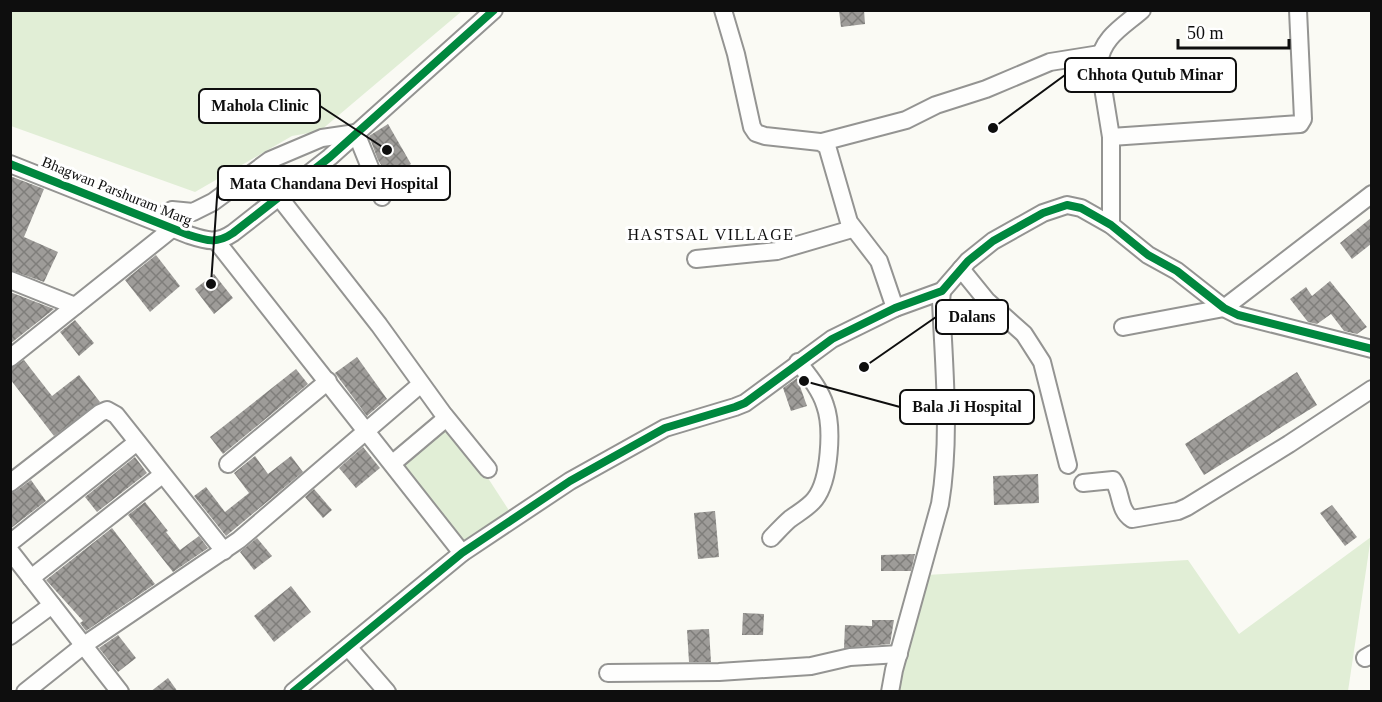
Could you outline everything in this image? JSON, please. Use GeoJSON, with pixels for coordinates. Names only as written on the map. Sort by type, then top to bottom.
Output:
{"type":"FeatureCollection","features":[{"type":"Feature","properties":{"kind":"street"},"geometry":{"type":"LineString","coordinates":[[462,553],[217,242],[233,233],[330,157],[494,10]]}},
{"type":"Feature","properties":{"kind":"street"},"geometry":{"type":"LineString","coordinates":[[723,10],[754,130],[765,136],[822,142],[906,120],[936,105],[986,89],[1050,62],[1100,54]]}},
{"type":"Feature","properties":{"kind":"street"},"geometry":{"type":"LineString","coordinates":[[1111,225],[1111,136],[1099,63],[1100,54],[1104,44],[1112,35],[1142,10]]}},
{"type":"Feature","properties":{"kind":"street"},"geometry":{"type":"LineString","coordinates":[[1111,136],[1300,124],[1303,119],[1298,10]]}},
{"type":"Feature","properties":{"kind":"street"},"geometry":{"type":"LineString","coordinates":[[357,133],[382,197]]}},
{"type":"Feature","properties":{"kind":"street","name":"Bhagwan Parshuram Marg"},"geometry":{"type":"LineString","coordinates":[[153,220],[172,210],[193,212],[213,202],[270,160],[311,142],[322,138],[357,133]]}},
{"type":"Feature","properties":{"kind":"street"},"geometry":{"type":"LineString","coordinates":[[822,142],[828,149],[852,229],[869,245],[879,261],[895,308]]}},
{"type":"Feature","properties":{"kind":"street","name":"Bhagwan Parshuram Marg"},"geometry":{"type":"LineString","coordinates":[[10,164],[201,239],[217,242]]}},
{"type":"Feature","properties":{"kind":"street"},"geometry":{"type":"LineString","coordinates":[[1123,327],[1224,308],[1371,194]]}},
{"type":"Feature","properties":{"kind":"street"},"geometry":{"type":"LineString","coordinates":[[279,197],[379,325],[445,416],[488,469]]}},
{"type":"Feature","properties":{"kind":"street"},"geometry":{"type":"LineString","coordinates":[[295,691],[462,553],[570,481],[665,428],[735,407],[753,397],[798,362],[845,332],[895,308],[942,291],[980,250],[1056,207],[1067,205],[1081,208],[1111,225],[1148,255],[1177,271],[1224,308],[1238,315],[1371,349]]}},
{"type":"Feature","properties":{"kind":"street"},"geometry":{"type":"LineString","coordinates":[[10,358],[172,228]]}},
{"type":"Feature","properties":{"kind":"street"},"geometry":{"type":"LineString","coordinates":[[696,259],[777,251],[852,229]]}},
{"type":"Feature","properties":{"kind":"street"},"geometry":{"type":"LineString","coordinates":[[961,269],[987,301],[1024,334],[1042,362],[1068,465]]}},
{"type":"Feature","properties":{"kind":"street"},"geometry":{"type":"LineString","coordinates":[[10,280],[75,306]]}},
{"type":"Feature","properties":{"kind":"street"},"geometry":{"type":"LineString","coordinates":[[890,692],[944,482],[946,450],[942,291]]}},
{"type":"Feature","properties":{"kind":"street"},"geometry":{"type":"LineString","coordinates":[[771,538],[816,498],[825,474],[828,443],[826,405],[821,394],[798,362]]}},
{"type":"Feature","properties":{"kind":"street"},"geometry":{"type":"LineString","coordinates":[[228,464],[328,381]]}},
{"type":"Feature","properties":{"kind":"street"},"geometry":{"type":"LineString","coordinates":[[25,692],[84,645],[239,540],[421,384]]}},
{"type":"Feature","properties":{"kind":"street"},"geometry":{"type":"LineString","coordinates":[[1083,483],[1113,480],[1126,514],[1132,519],[1178,510],[1289,444],[1371,389]]}},
{"type":"Feature","properties":{"kind":"street"},"geometry":{"type":"LineString","coordinates":[[10,483],[104,410],[116,415],[224,551]]}},
{"type":"Feature","properties":{"kind":"street"},"geometry":{"type":"LineString","coordinates":[[393,463],[444,420],[445,416]]}},
{"type":"Feature","properties":{"kind":"street"},"geometry":{"type":"LineString","coordinates":[[10,543],[137,442]]}},
{"type":"Feature","properties":{"kind":"street"},"geometry":{"type":"LineString","coordinates":[[31,578],[162,475]]}},
{"type":"Feature","properties":{"kind":"street"},"geometry":{"type":"LineString","coordinates":[[10,551],[84,645],[114,690]]}},
{"type":"Feature","properties":{"kind":"street"},"geometry":{"type":"LineString","coordinates":[[10,636],[52,605]]}},
{"type":"Feature","properties":{"kind":"street"},"geometry":{"type":"LineString","coordinates":[[348,647],[387,692]]}},
{"type":"Feature","properties":{"kind":"street"},"geometry":{"type":"LineString","coordinates":[[608,673],[719,672],[811,666],[850,657],[899,654]]}},
{"type":"Feature","properties":{"kind":"green space"},"geometry":{"type":"Polygon","coordinates":[[[10,11],[462,11],[320,131],[292,136],[195,192],[11,126],[10,11]]]}},
{"type":"Feature","properties":{"kind":"green space"},"geometry":{"type":"Polygon","coordinates":[[[446,422],[471,452],[510,512],[461,549],[397,462],[446,422]]]}},
{"type":"Feature","properties":{"kind":"green space"},"geometry":{"type":"Polygon","coordinates":[[[1371,537],[1348,691],[893,692],[926,575],[1188,560],[1239,634],[1371,537]]]}},
{"type":"Feature","properties":{"kind":"building"},"geometry":{"type":"Polygon","coordinates":[[[839,10],[864,10],[865,24],[841,27],[839,10]]]}},
{"type":"Feature","properties":{"kind":"building"},"geometry":{"type":"Polygon","coordinates":[[[388,124],[411,164],[389,178],[378,160],[369,136],[388,124]]]}},
{"type":"Feature","properties":{"kind":"building"},"geometry":{"type":"Polygon","coordinates":[[[10,176],[44,189],[24,237],[58,252],[44,282],[10,270],[10,176]]]}},
{"type":"Feature","properties":{"kind":"building"},"geometry":{"type":"Polygon","coordinates":[[[1371,218],[1371,244],[1352,259],[1340,243],[1371,218]]]}},
{"type":"Feature","properties":{"kind":"building"},"geometry":{"type":"Polygon","coordinates":[[[156,255],[180,286],[150,312],[125,280],[156,255]]]}},
{"type":"Feature","properties":{"kind":"building"},"geometry":{"type":"Polygon","coordinates":[[[214,274],[233,298],[214,314],[195,289],[214,274]]]}},
{"type":"Feature","properties":{"kind":"building"},"geometry":{"type":"Polygon","coordinates":[[[1330,281],[1367,327],[1357,334],[1344,331],[1331,314],[1317,324],[1308,322],[1290,299],[1306,287],[1312,296],[1330,281]]]}},
{"type":"Feature","properties":{"kind":"building"},"geometry":{"type":"Polygon","coordinates":[[[10,292],[54,309],[10,344],[10,292]]]}},
{"type":"Feature","properties":{"kind":"building"},"geometry":{"type":"Polygon","coordinates":[[[75,320],[94,343],[79,356],[60,332],[75,320]]]}},
{"type":"Feature","properties":{"kind":"building"},"geometry":{"type":"Polygon","coordinates":[[[357,357],[387,399],[367,416],[335,373],[357,357]]]}},
{"type":"Feature","properties":{"kind":"building"},"geometry":{"type":"Polygon","coordinates":[[[24,360],[52,396],[79,375],[100,402],[54,436],[10,379],[10,368],[24,360]]]}},
{"type":"Feature","properties":{"kind":"building"},"geometry":{"type":"Polygon","coordinates":[[[296,369],[308,384],[223,454],[210,437],[296,369]]]}},
{"type":"Feature","properties":{"kind":"building"},"geometry":{"type":"Polygon","coordinates":[[[1297,372],[1317,405],[1204,475],[1185,444],[1297,372]]]}},
{"type":"Feature","properties":{"kind":"building"},"geometry":{"type":"Polygon","coordinates":[[[797,378],[807,406],[791,411],[783,388],[797,378]]]}},
{"type":"Feature","properties":{"kind":"building"},"geometry":{"type":"Polygon","coordinates":[[[363,447],[380,468],[356,488],[339,468],[363,447]]]}},
{"type":"Feature","properties":{"kind":"building"},"geometry":{"type":"Polygon","coordinates":[[[255,456],[268,474],[291,456],[303,472],[226,536],[194,496],[206,487],[225,512],[249,493],[234,473],[255,456]]]}},
{"type":"Feature","properties":{"kind":"building"},"geometry":{"type":"Polygon","coordinates":[[[135,457],[147,473],[97,512],[85,497],[135,457]]]}},
{"type":"Feature","properties":{"kind":"building"},"geometry":{"type":"Polygon","coordinates":[[[1038,474],[1039,503],[994,505],[993,476],[1038,474]]]}},
{"type":"Feature","properties":{"kind":"building"},"geometry":{"type":"Polygon","coordinates":[[[31,480],[46,501],[10,529],[10,493],[31,480]]]}},
{"type":"Feature","properties":{"kind":"building"},"geometry":{"type":"Polygon","coordinates":[[[314,489],[332,510],[323,518],[305,497],[314,489]]]}},
{"type":"Feature","properties":{"kind":"building"},"geometry":{"type":"Polygon","coordinates":[[[145,502],[180,550],[199,536],[208,548],[173,572],[128,515],[145,502]]]}},
{"type":"Feature","properties":{"kind":"building"},"geometry":{"type":"Polygon","coordinates":[[[1332,505],[1357,537],[1345,546],[1320,513],[1332,505]]]}},
{"type":"Feature","properties":{"kind":"building"},"geometry":{"type":"Polygon","coordinates":[[[715,511],[719,557],[698,559],[694,513],[715,511]]]}},
{"type":"Feature","properties":{"kind":"building"},"geometry":{"type":"Polygon","coordinates":[[[112,528],[155,584],[86,631],[80,623],[83,621],[46,580],[112,528]]]}},
{"type":"Feature","properties":{"kind":"building"},"geometry":{"type":"Polygon","coordinates":[[[257,538],[272,556],[254,570],[240,552],[257,538]]]}},
{"type":"Feature","properties":{"kind":"building"},"geometry":{"type":"Polygon","coordinates":[[[915,554],[911,571],[881,571],[881,555],[915,554]]]}},
{"type":"Feature","properties":{"kind":"building"},"geometry":{"type":"Polygon","coordinates":[[[291,586],[311,612],[274,642],[254,616],[291,586]]]}},
{"type":"Feature","properties":{"kind":"building"},"geometry":{"type":"Polygon","coordinates":[[[743,613],[764,614],[763,635],[742,635],[743,613]]]}},
{"type":"Feature","properties":{"kind":"building"},"geometry":{"type":"Polygon","coordinates":[[[872,620],[894,620],[890,644],[844,648],[845,625],[872,626],[872,620]]]}},
{"type":"Feature","properties":{"kind":"building"},"geometry":{"type":"Polygon","coordinates":[[[709,629],[711,662],[689,662],[687,630],[709,629]]]}},
{"type":"Feature","properties":{"kind":"building"},"geometry":{"type":"Polygon","coordinates":[[[118,635],[136,658],[118,672],[99,648],[118,635]]]}},
{"type":"Feature","properties":{"kind":"building"},"geometry":{"type":"Polygon","coordinates":[[[168,678],[178,692],[150,692],[168,678]]]}},
{"type":"Feature","properties":{"kind":"cycle path"},"geometry":{"type":"LineString","coordinates":[[10,164],[189,235],[207,240],[222,239],[233,233],[330,157],[494,10]]}},
{"type":"Feature","properties":{"kind":"cycle path"},"geometry":{"type":"LineString","coordinates":[[293,692],[462,553],[570,481],[665,428],[745,403],[832,339],[895,308],[942,291],[968,261],[993,241],[1043,213],[1067,205],[1081,208],[1111,225],[1148,255],[1177,271],[1224,308],[1238,315],[1372,349]]}},
{"type":"Feature","properties":{"kind":"place","name":"Chhota Qutub Minar"},"geometry":{"type":"Point","coordinates":[993,128]}},
{"type":"Feature","properties":{"kind":"place","name":"Mahola Clinic"},"geometry":{"type":"Point","coordinates":[387,150]}},
{"type":"Feature","properties":{"kind":"place","name":"Mata Chandana Devi Hospital"},"geometry":{"type":"Point","coordinates":[211,284]}},
{"type":"Feature","properties":{"kind":"place","name":"Dalans"},"geometry":{"type":"Point","coordinates":[864,367]}},
{"type":"Feature","properties":{"kind":"place","name":"Bala Ji Hospital"},"geometry":{"type":"Point","coordinates":[804,381]}},
{"type":"Feature","properties":{"kind":"district","name":"HASTSAL VILLAGE"},"geometry":{"type":"Point","coordinates":[711,234]}}]}
